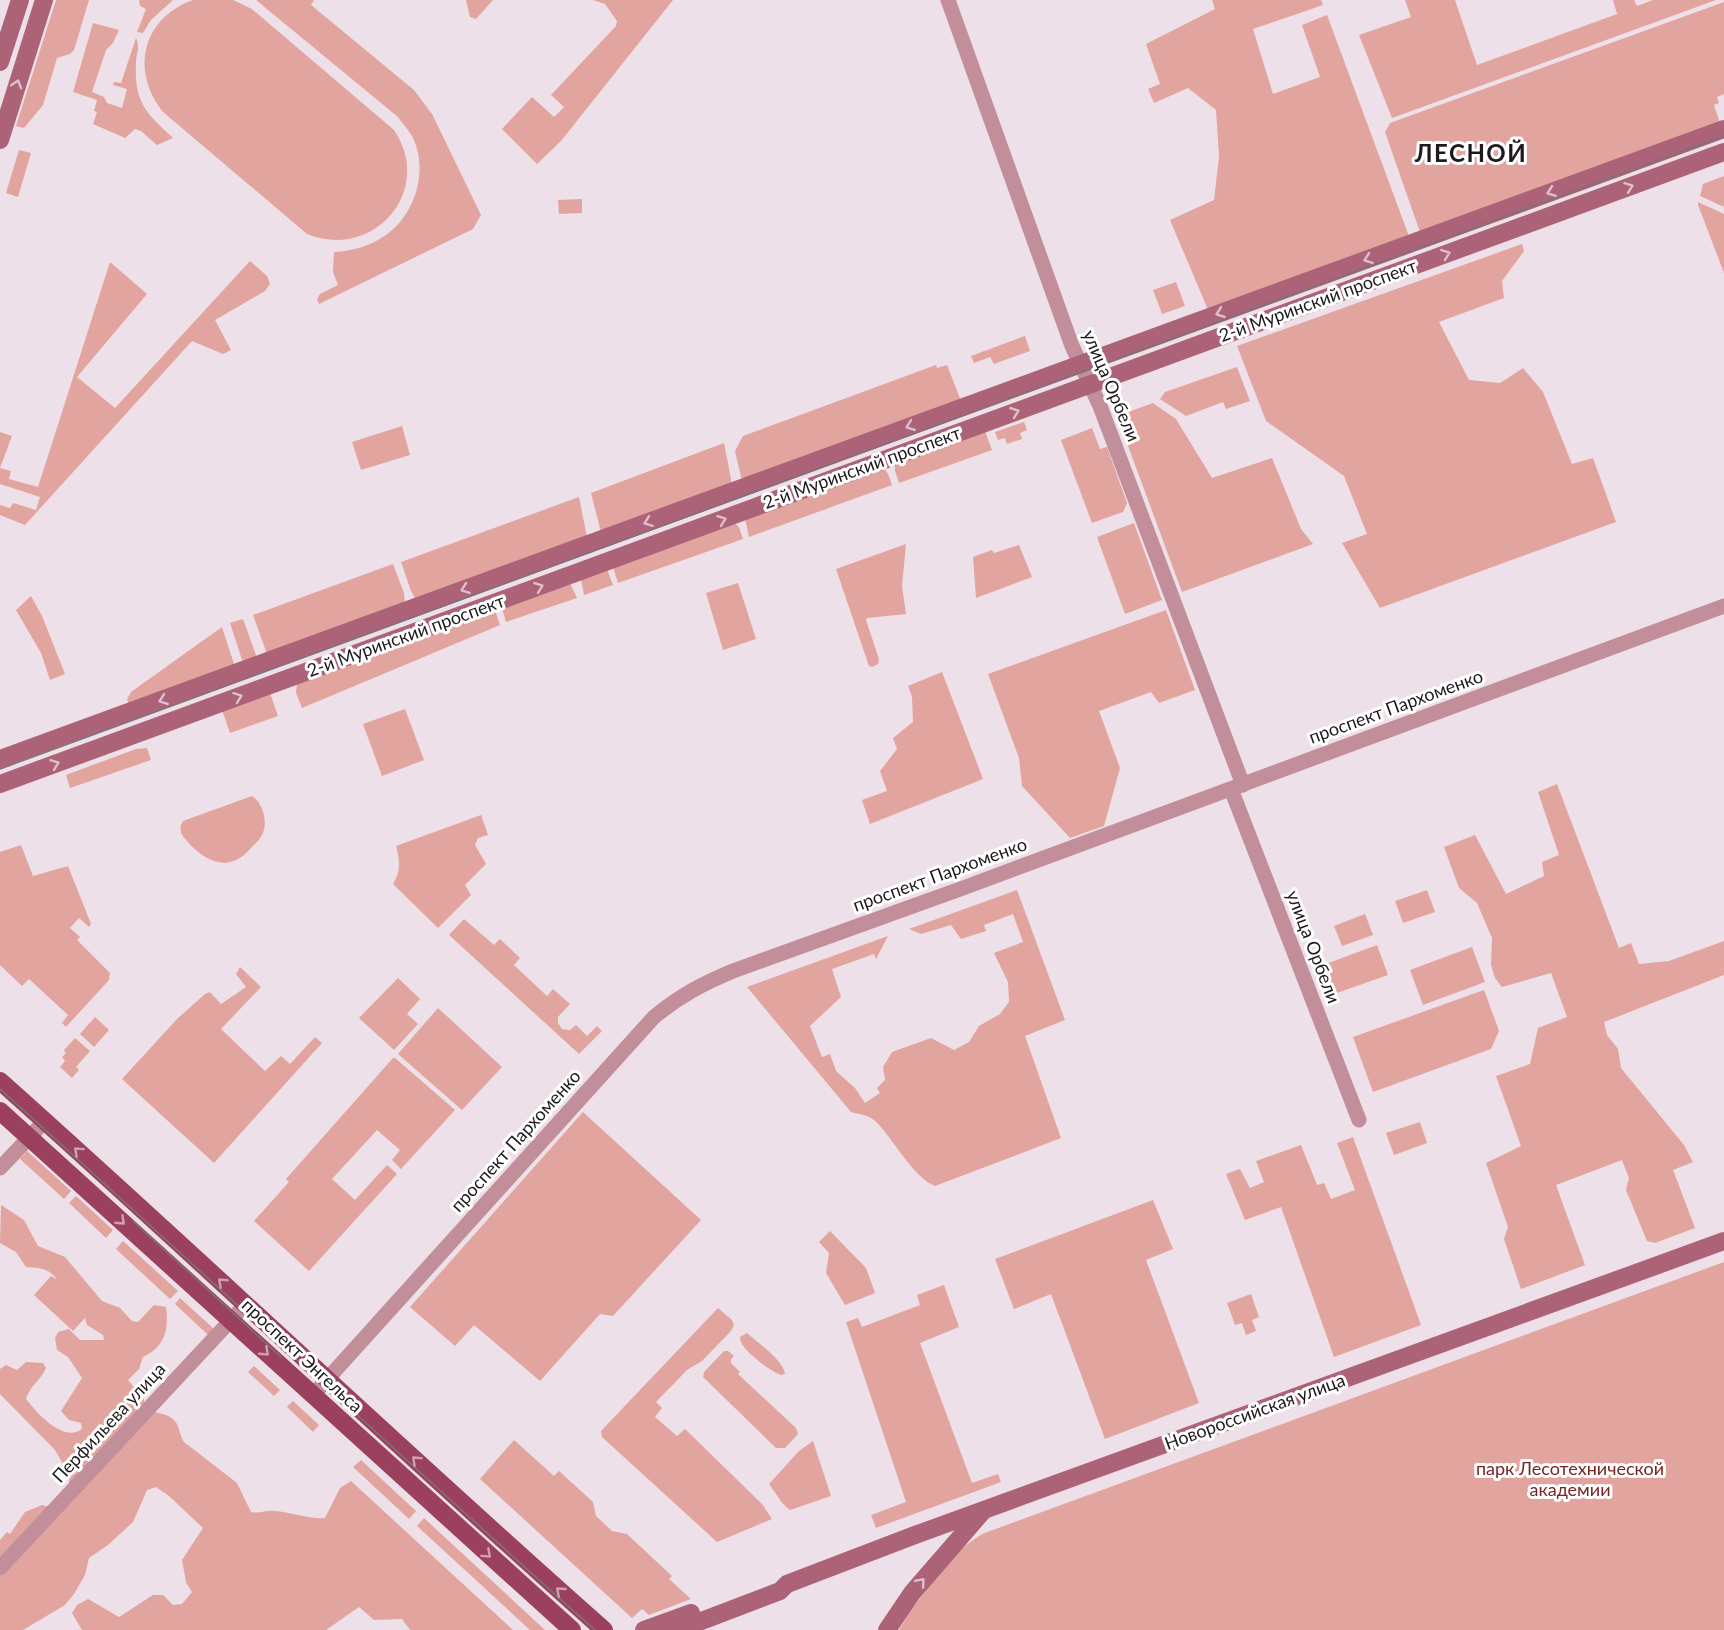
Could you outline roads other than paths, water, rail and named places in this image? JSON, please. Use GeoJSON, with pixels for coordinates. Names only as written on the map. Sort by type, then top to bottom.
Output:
{"type":"FeatureCollection","features":[{"type":"Feature","properties":{"kind":"main road"},"geometry":{"type":"LineString","coordinates":[[0,62],[20,0]]}},
{"type":"Feature","properties":{"kind":"main road"},"geometry":{"type":"LineString","coordinates":[[0,140],[44,0]]}},
{"type":"Feature","properties":{"kind":"main road","name":"2-й Муринский проспект"},"geometry":{"type":"LineString","coordinates":[[0,759],[1724,129]]}},
{"type":"Feature","properties":{"kind":"main road","name":"2-й Муринский проспект"},"geometry":{"type":"LineString","coordinates":[[0,784],[1724,152]]}},
{"type":"Feature","properties":{"kind":"main road","name":"проспект Энгельса"},"geometry":{"type":"LineString","coordinates":[[0,1081],[604,1630]]}},
{"type":"Feature","properties":{"kind":"main road","name":"проспект Энгельса"},"geometry":{"type":"LineString","coordinates":[[0,1111],[572,1630]]}},
{"type":"Feature","properties":{"kind":"main road","name":"Новороссийская улица"},"geometry":{"type":"LineString","coordinates":[[678,1630],[780,1591],[787,1584],[985,1510],[1724,1241]]}},
{"type":"Feature","properties":{"kind":"main road"},"geometry":{"type":"LineString","coordinates":[[887,1630],[912,1593],[985,1510]]}},
{"type":"Feature","properties":{"kind":"main road","name":"Новороссийская улица"},"geometry":{"type":"LineString","coordinates":[[645,1630],[777,1583],[787,1584]]}},
{"type":"Feature","properties":{"kind":"street","name":"улица Орбели"},"geometry":{"type":"LineString","coordinates":[[948,0],[1080,364],[1104,417],[1359,1120]]}},
{"type":"Feature","properties":{"kind":"street","name":"проспект Пархоменко"},"geometry":{"type":"LineString","coordinates":[[313,1395],[654,1017],[679,996],[733,971],[1724,606]]}},
{"type":"Feature","properties":{"kind":"street"},"geometry":{"type":"LineString","coordinates":[[0,1168],[45,1121]]}},
{"type":"Feature","properties":{"kind":"street","name":"Перфильева улица"},"geometry":{"type":"LineString","coordinates":[[0,1568],[246,1304]]}},
{"type":"Feature","properties":{"kind":"tram line"},"geometry":{"type":"LineString","coordinates":[[0,769],[1724,136]]}},
{"type":"Feature","properties":{"kind":"tram line"},"geometry":{"type":"LineString","coordinates":[[0,1089],[595,1630]]}},
{"type":"Feature","properties":{"kind":"tram line"},"geometry":{"type":"LineString","coordinates":[[133,1221],[281,1357]]}},
{"type":"Feature","properties":{"kind":"district","name":"ЛЕСНОЙ"},"geometry":{"type":"Point","coordinates":[1471,154]}},
{"type":"Feature","properties":{"kind":"park label","name":"парк Лесотехнической академии"},"geometry":{"type":"Point","coordinates":[1570,1479]}}]}
